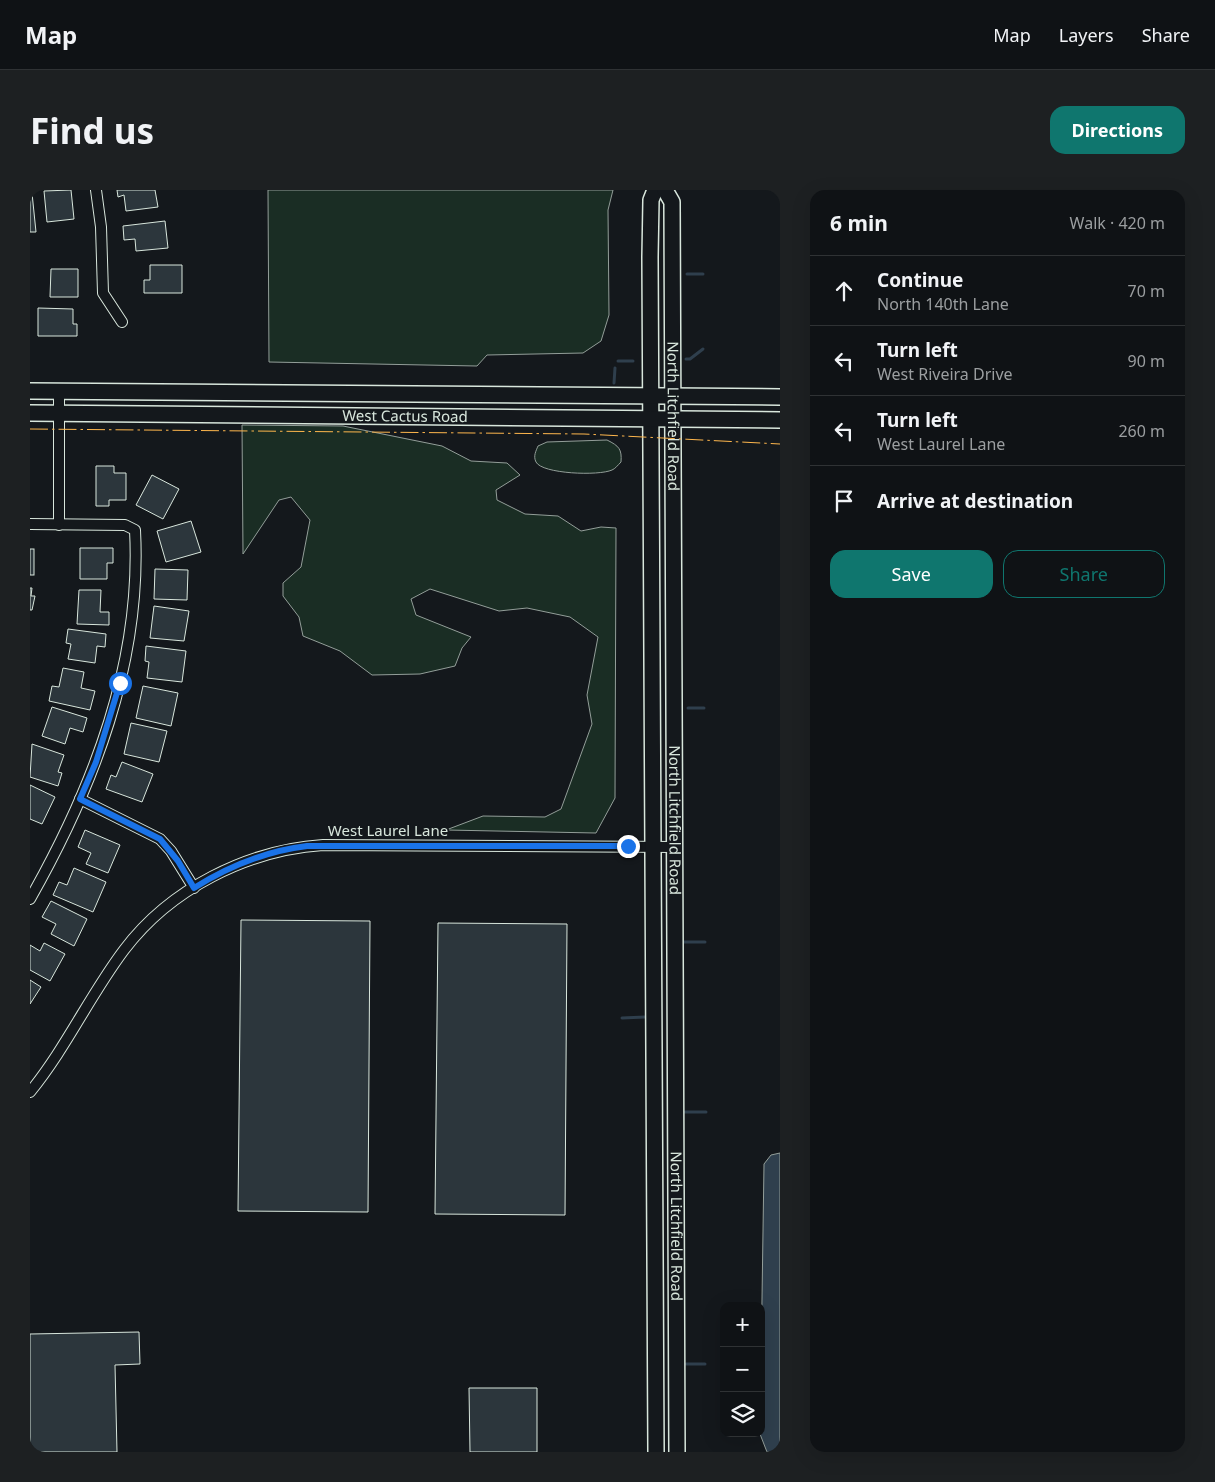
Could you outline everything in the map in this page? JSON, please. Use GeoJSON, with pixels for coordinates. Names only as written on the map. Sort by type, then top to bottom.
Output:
{"type":"FeatureCollection","features":[{"type":"Feature","properties":{"kind":"main road","name":"North Litchfield Road"},"geometry":{"type":"LineString","coordinates":[[655,190],[650,200],[650,418],[656,1452]]}},
{"type":"Feature","properties":{"kind":"main road","name":"North Litchfield Road"},"geometry":{"type":"LineString","coordinates":[[666,190],[672,202],[677,1452]]}},
{"type":"Feature","properties":{"kind":"main road","name":"West Cactus Road"},"geometry":{"type":"LineString","coordinates":[[30,391],[780,397]]}},
{"type":"Feature","properties":{"kind":"main road","name":"West Cactus Road"},"geometry":{"type":"LineString","coordinates":[[30,413],[780,420]]}},
{"type":"Feature","properties":{"kind":"street"},"geometry":{"type":"LineString","coordinates":[[96,190],[101,226],[103,294],[122,322]]}},
{"type":"Feature","properties":{"kind":"street"},"geometry":{"type":"LineString","coordinates":[[59,391],[59,525]]}},
{"type":"Feature","properties":{"kind":"street"},"geometry":{"type":"LineString","coordinates":[[30,524],[125,525],[135,530],[134,608],[126,659],[105,736],[80,799],[30,898]]}},
{"type":"Feature","properties":{"kind":"street"},"geometry":{"type":"LineString","coordinates":[[80,799],[160,839],[178,861],[194,888]]}},
{"type":"Feature","properties":{"kind":"street","name":"West Laurel Lane"},"geometry":{"type":"LineString","coordinates":[[30,1092],[50,1067],[124,950],[147,924],[215,874],[258,857],[307,846],[675,847]]}},
{"type":"Feature","properties":{"kind":"green space"},"geometry":{"type":"Polygon","coordinates":[[[268,190],[613,190],[608,210],[609,315],[601,341],[583,353],[487,355],[477,366],[269,362],[268,190]]]}},
{"type":"Feature","properties":{"kind":"green space"},"geometry":{"type":"Polygon","coordinates":[[[242,425],[343,426],[442,446],[471,461],[507,463],[520,475],[496,490],[497,500],[525,514],[558,516],[581,531],[601,527],[616,528],[615,798],[596,833],[446,830],[483,816],[545,817],[561,809],[592,724],[587,695],[598,637],[570,617],[527,608],[499,611],[430,589],[411,599],[416,615],[471,637],[462,648],[455,666],[420,674],[372,675],[340,651],[303,636],[299,617],[283,596],[283,583],[301,567],[310,520],[291,497],[279,500],[243,554],[242,425]]]}},
{"type":"Feature","properties":{"kind":"green space"},"geometry":{"type":"Polygon","coordinates":[[[607,440],[619,448],[621,462],[613,469],[605,472],[571,473],[559,471],[540,466],[535,460],[538,446],[547,442],[607,440]]]}},
{"type":"Feature","properties":{"kind":"water"},"geometry":{"type":"Polygon","coordinates":[[[780,1153],[780,1452],[767,1452],[761,1437],[765,1437],[765,1302],[762,1302],[764,1164],[771,1155],[780,1153]]]}},
{"type":"Feature","properties":{"kind":"building"},"geometry":{"type":"Polygon","coordinates":[[[71,190],[74,219],[47,222],[44,191],[71,190]]]}},
{"type":"Feature","properties":{"kind":"building"},"geometry":{"type":"Polygon","coordinates":[[[117,190],[155,190],[158,207],[126,211],[124,195],[118,197],[117,190]]]}},
{"type":"Feature","properties":{"kind":"building"},"geometry":{"type":"Polygon","coordinates":[[[32,193],[36,232],[30,232],[30,194],[32,193]]]}},
{"type":"Feature","properties":{"kind":"building"},"geometry":{"type":"Polygon","coordinates":[[[165,221],[168,248],[136,251],[135,239],[124,240],[123,226],[165,221]]]}},
{"type":"Feature","properties":{"kind":"building"},"geometry":{"type":"Polygon","coordinates":[[[150,265],[182,265],[182,293],[144,293],[144,280],[150,280],[150,265]]]}},
{"type":"Feature","properties":{"kind":"building"},"geometry":{"type":"Polygon","coordinates":[[[51,269],[78,269],[78,297],[50,297],[51,269]]]}},
{"type":"Feature","properties":{"kind":"building"},"geometry":{"type":"Polygon","coordinates":[[[38,308],[73,309],[73,324],[77,324],[77,336],[38,336],[38,308]]]}},
{"type":"Feature","properties":{"kind":"building"},"geometry":{"type":"Polygon","coordinates":[[[96,466],[114,466],[114,473],[126,473],[126,500],[109,500],[109,506],[96,506],[96,466]]]}},
{"type":"Feature","properties":{"kind":"building"},"geometry":{"type":"Polygon","coordinates":[[[152,475],[179,489],[163,519],[136,505],[152,475]]]}},
{"type":"Feature","properties":{"kind":"building"},"geometry":{"type":"Polygon","coordinates":[[[191,521],[201,552],[166,562],[157,531],[191,521]]]}},
{"type":"Feature","properties":{"kind":"building"},"geometry":{"type":"Polygon","coordinates":[[[80,548],[113,548],[113,563],[107,563],[107,579],[80,579],[80,548]]]}},
{"type":"Feature","properties":{"kind":"building"},"geometry":{"type":"Polygon","coordinates":[[[30,549],[34,549],[34,575],[30,575],[30,549]]]}},
{"type":"Feature","properties":{"kind":"building"},"geometry":{"type":"Polygon","coordinates":[[[155,569],[188,570],[187,600],[154,599],[155,569]]]}},
{"type":"Feature","properties":{"kind":"building"},"geometry":{"type":"Polygon","coordinates":[[[30,588],[32,588],[31,596],[35,596],[32,610],[30,610],[30,588]]]}},
{"type":"Feature","properties":{"kind":"building"},"geometry":{"type":"Polygon","coordinates":[[[79,590],[101,590],[100,612],[109,612],[109,625],[77,624],[79,590]]]}},
{"type":"Feature","properties":{"kind":"building"},"geometry":{"type":"Polygon","coordinates":[[[154,606],[189,611],[184,641],[150,638],[154,606]]]}},
{"type":"Feature","properties":{"kind":"building"},"geometry":{"type":"Polygon","coordinates":[[[68,629],[106,634],[105,647],[97,646],[95,663],[68,659],[71,644],[66,643],[68,629]]]}},
{"type":"Feature","properties":{"kind":"building"},"geometry":{"type":"Polygon","coordinates":[[[146,646],[186,651],[182,682],[147,678],[149,662],[145,661],[146,646]]]}},
{"type":"Feature","properties":{"kind":"building"},"geometry":{"type":"Polygon","coordinates":[[[63,668],[84,672],[81,688],[95,691],[90,710],[49,701],[52,686],[59,687],[63,668]]]}},
{"type":"Feature","properties":{"kind":"building"},"geometry":{"type":"Polygon","coordinates":[[[143,686],[178,693],[171,726],[136,718],[143,686]]]}},
{"type":"Feature","properties":{"kind":"building"},"geometry":{"type":"Polygon","coordinates":[[[52,707],[87,718],[83,732],[70,728],[65,744],[42,736],[52,707]]]}},
{"type":"Feature","properties":{"kind":"building"},"geometry":{"type":"Polygon","coordinates":[[[131,723],[167,731],[159,762],[124,754],[131,723]]]}},
{"type":"Feature","properties":{"kind":"building"},"geometry":{"type":"Polygon","coordinates":[[[32,744],[64,755],[58,772],[62,773],[58,786],[30,777],[32,744]]]}},
{"type":"Feature","properties":{"kind":"building"},"geometry":{"type":"Polygon","coordinates":[[[122,762],[153,774],[142,802],[106,789],[111,775],[116,777],[122,762]]]}},
{"type":"Feature","properties":{"kind":"building"},"geometry":{"type":"Polygon","coordinates":[[[30,785],[55,797],[42,824],[30,819],[30,785]]]}},
{"type":"Feature","properties":{"kind":"building"},"geometry":{"type":"Polygon","coordinates":[[[85,830],[120,845],[108,873],[86,864],[91,853],[78,847],[85,830]]]}},
{"type":"Feature","properties":{"kind":"building"},"geometry":{"type":"Polygon","coordinates":[[[74,868],[106,882],[93,912],[53,895],[59,882],[67,885],[74,868]]]}},
{"type":"Feature","properties":{"kind":"building"},"geometry":{"type":"Polygon","coordinates":[[[51,901],[87,919],[74,946],[51,934],[56,924],[42,917],[51,901]]]}},
{"type":"Feature","properties":{"kind":"building"},"geometry":{"type":"Polygon","coordinates":[[[241,920],[370,921],[368,1212],[238,1211],[241,920]]]}},
{"type":"Feature","properties":{"kind":"building"},"geometry":{"type":"Polygon","coordinates":[[[438,923],[567,924],[565,1215],[435,1214],[438,923]]]}},
{"type":"Feature","properties":{"kind":"building"},"geometry":{"type":"Polygon","coordinates":[[[44,943],[65,954],[50,981],[30,970],[30,945],[40,951],[44,943]]]}},
{"type":"Feature","properties":{"kind":"building"},"geometry":{"type":"Polygon","coordinates":[[[30,980],[41,987],[30,1004],[30,980]]]}},
{"type":"Feature","properties":{"kind":"building"},"geometry":{"type":"Polygon","coordinates":[[[139,1332],[140,1364],[115,1365],[117,1452],[30,1452],[30,1334],[139,1332]]]}},
{"type":"Feature","properties":{"kind":"building"},"geometry":{"type":"Polygon","coordinates":[[[469,1388],[537,1388],[537,1452],[470,1452],[469,1388]]]}},
{"type":"Feature","properties":{"kind":"waterway"},"geometry":{"type":"LineString","coordinates":[[687,274],[703,274]]}},
{"type":"Feature","properties":{"kind":"waterway"},"geometry":{"type":"LineString","coordinates":[[686,359],[690,359],[703,349]]}},
{"type":"Feature","properties":{"kind":"waterway"},"geometry":{"type":"LineString","coordinates":[[618,361],[633,361]]}},
{"type":"Feature","properties":{"kind":"waterway"},"geometry":{"type":"LineString","coordinates":[[614,383],[615,368]]}},
{"type":"Feature","properties":{"kind":"waterway"},"geometry":{"type":"LineString","coordinates":[[688,708],[704,708]]}},
{"type":"Feature","properties":{"kind":"waterway"},"geometry":{"type":"LineString","coordinates":[[684,942],[705,942]]}},
{"type":"Feature","properties":{"kind":"waterway"},"geometry":{"type":"LineString","coordinates":[[622,1018],[645,1017]]}},
{"type":"Feature","properties":{"kind":"waterway"},"geometry":{"type":"LineString","coordinates":[[685,1112],[706,1112]]}},
{"type":"Feature","properties":{"kind":"waterway"},"geometry":{"type":"LineString","coordinates":[[686,1364],[705,1364]]}},
{"type":"Feature","properties":{"kind":"power"},"geometry":{"type":"LineString","coordinates":[[30,429],[584,434],[780,444]]}},
{"type":"Feature","properties":{"kind":"route"},"geometry":{"type":"LineString","coordinates":[[120,683],[105,736],[80,799],[160,839],[178,861],[194,888],[215,874],[239,864],[277,851],[307,846],[628,846]]}}]}
